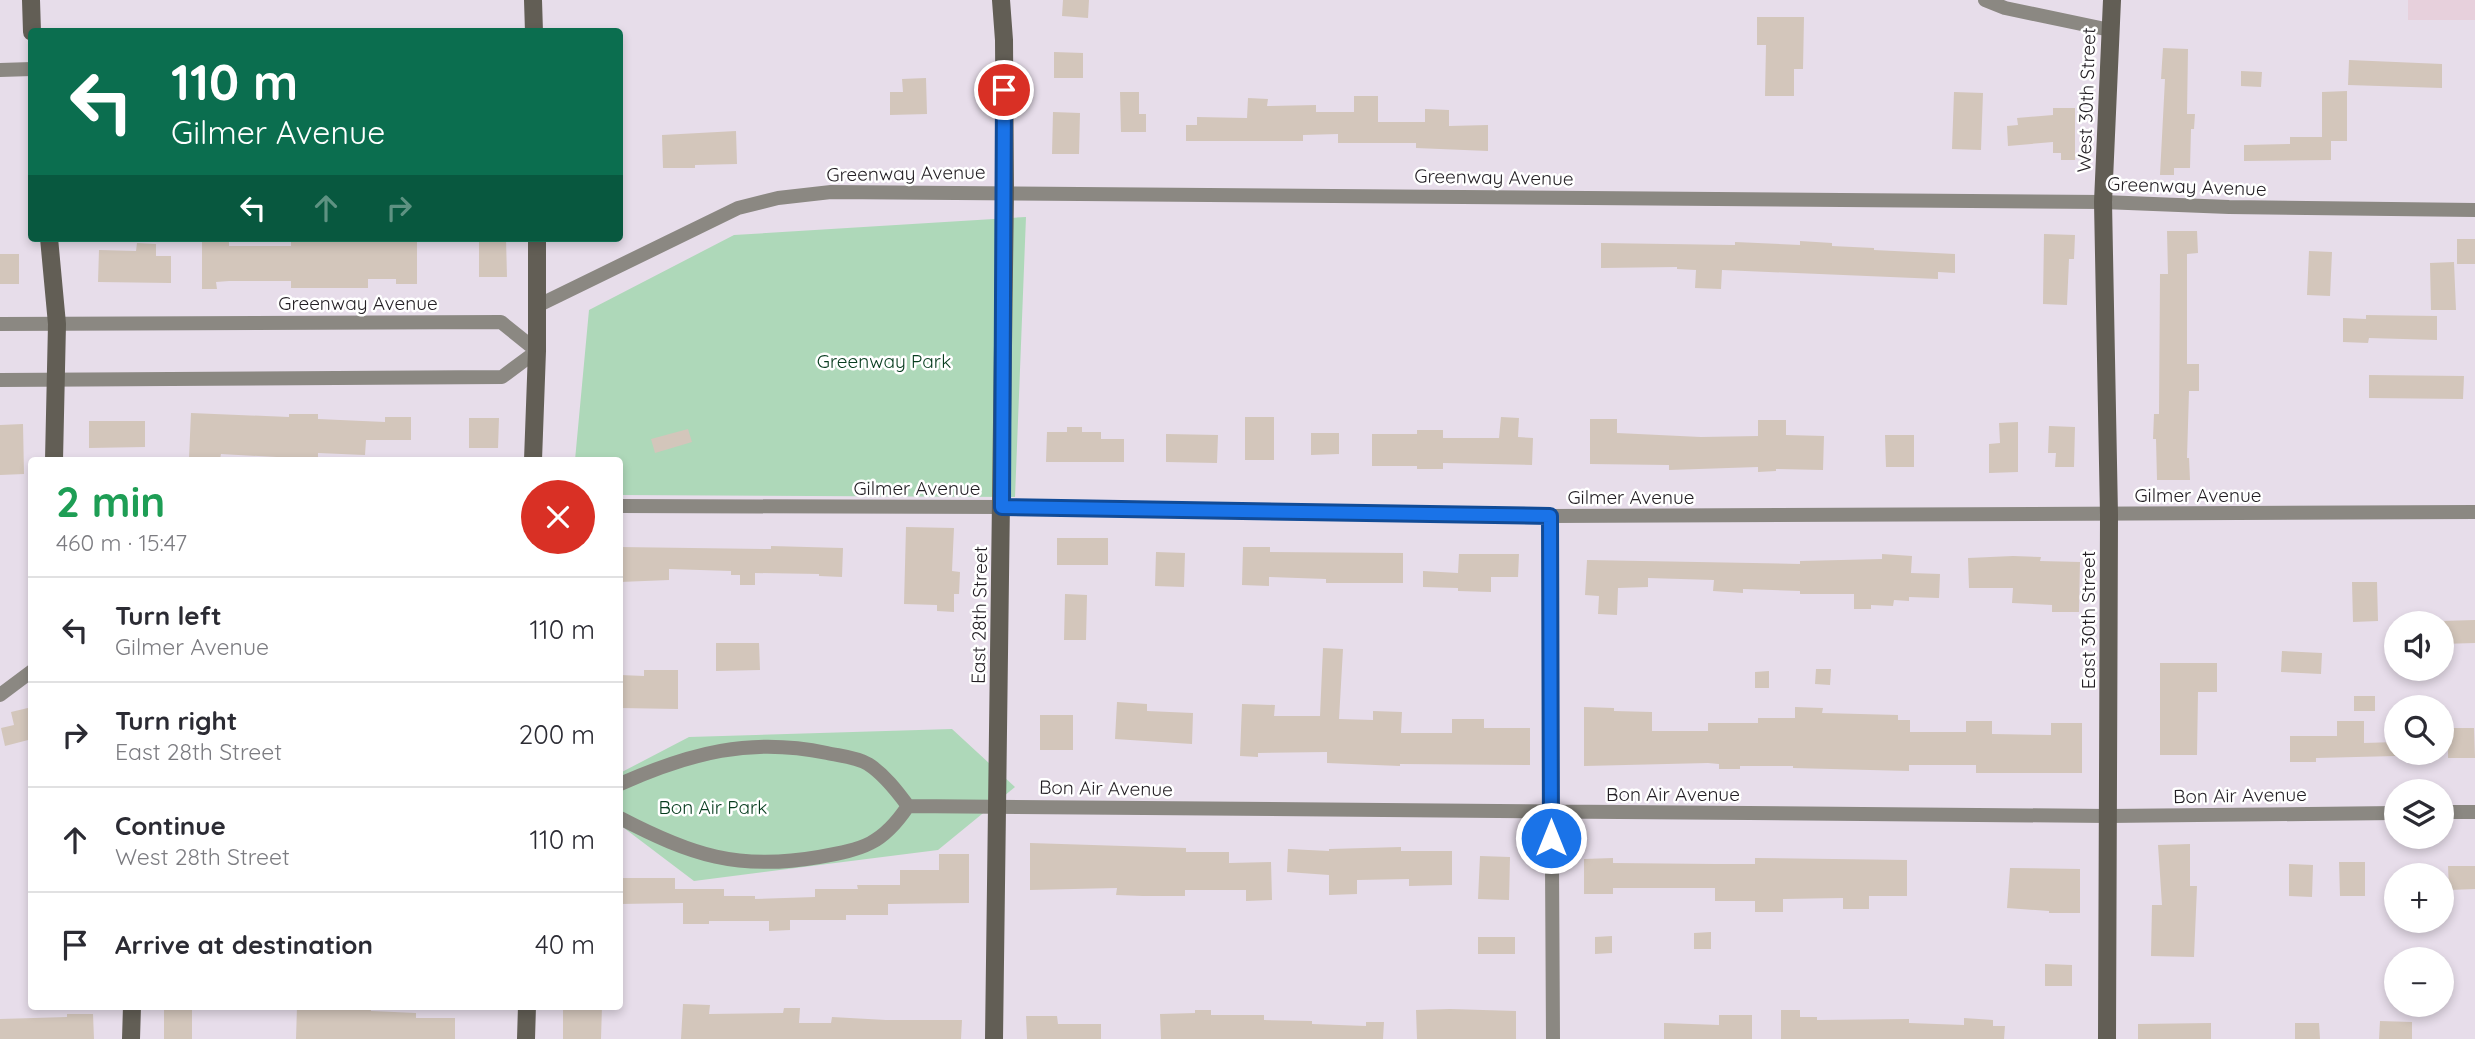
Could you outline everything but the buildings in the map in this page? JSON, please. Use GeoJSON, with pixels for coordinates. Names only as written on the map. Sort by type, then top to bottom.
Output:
{"type":"FeatureCollection","features":[{"type":"Feature","properties":{"kind":"street"},"geometry":{"type":"LineString","coordinates":[[31,0],[32,28]]}},
{"type":"Feature","properties":{"kind":"street"},"geometry":{"type":"LineString","coordinates":[[533,0],[534,28]]}},
{"type":"Feature","properties":{"kind":"street","name":"East 28th Street"},"geometry":{"type":"LineString","coordinates":[[995,1039],[1005,192],[1004,40],[1001,0]]}},
{"type":"Feature","properties":{"kind":"street"},"geometry":{"type":"LineString","coordinates":[[1985,0],[2005,8],[2110,30]]}},
{"type":"Feature","properties":{"kind":"street","name":"West 30th Street"},"geometry":{"type":"LineString","coordinates":[[2103,202],[2112,0]]}},
{"type":"Feature","properties":{"kind":"street"},"geometry":{"type":"LineString","coordinates":[[0,69],[28,69]]}},
{"type":"Feature","properties":{"kind":"street","name":"Greenway Avenue"},"geometry":{"type":"LineString","coordinates":[[537,306],[738,208],[778,198],[831,192],[2103,202],[2229,207],[2475,210]]}},
{"type":"Feature","properties":{"kind":"street","name":"East 30th Street"},"geometry":{"type":"LineString","coordinates":[[2103,202],[2109,515],[2107,1039]]}},
{"type":"Feature","properties":{"kind":"street"},"geometry":{"type":"LineString","coordinates":[[49,242],[57,324],[54,457]]}},
{"type":"Feature","properties":{"kind":"street"},"geometry":{"type":"LineString","coordinates":[[533,457],[537,242]]}},
{"type":"Feature","properties":{"kind":"street","name":"Greenway Avenue"},"geometry":{"type":"LineString","coordinates":[[0,324],[501,322],[537,351]]}},
{"type":"Feature","properties":{"kind":"street"},"geometry":{"type":"LineString","coordinates":[[0,380],[502,377],[537,351]]}},
{"type":"Feature","properties":{"kind":"street","name":"Gilmer Avenue"},"geometry":{"type":"LineString","coordinates":[[623,506],[1002,507],[1550,516],[2475,512]]}},
{"type":"Feature","properties":{"kind":"street"},"geometry":{"type":"LineString","coordinates":[[1550,516],[1553,1039]]}},
{"type":"Feature","properties":{"kind":"street"},"geometry":{"type":"LineString","coordinates":[[0,695],[28,674]]}},
{"type":"Feature","properties":{"kind":"street"},"geometry":{"type":"LineString","coordinates":[[623,783],[665,764],[698,754],[766,746],[808,749],[866,763],[880,774],[908,806],[895,826],[867,846],[791,861],[758,862],[698,853],[666,842],[623,820]]}},
{"type":"Feature","properties":{"kind":"street","name":"Bon Air Avenue"},"geometry":{"type":"LineString","coordinates":[[908,806],[2108,816],[2384,813]]}},
{"type":"Feature","properties":{"kind":"street"},"geometry":{"type":"LineString","coordinates":[[2454,813],[2475,812]]}},
{"type":"Feature","properties":{"kind":"street"},"geometry":{"type":"LineString","coordinates":[[131,1039],[132,1010]]}},
{"type":"Feature","properties":{"kind":"street"},"geometry":{"type":"LineString","coordinates":[[526,1039],[527,1010]]}},
{"type":"Feature","properties":{"kind":"shaded area"},"geometry":{"type":"Polygon","coordinates":[[[2408,0],[2475,0],[2475,20],[2408,20],[2408,0]]]}},
{"type":"Feature","properties":{"kind":"green space","name":"Greenway Park"},"geometry":{"type":"Polygon","coordinates":[[[1026,217],[1015,497],[623,495],[623,457],[575,457],[589,310],[734,235],[1026,217]]]}},
{"type":"Feature","properties":{"kind":"green space","name":"Bon Air Park"},"geometry":{"type":"Polygon","coordinates":[[[952,729],[1015,787],[938,850],[694,881],[623,827],[623,771],[689,737],[952,729]]]}},
{"type":"Feature","properties":{"kind":"route"},"geometry":{"type":"LineString","coordinates":[[1004,90],[1002,507],[1550,516],[1551,838]]}}]}
